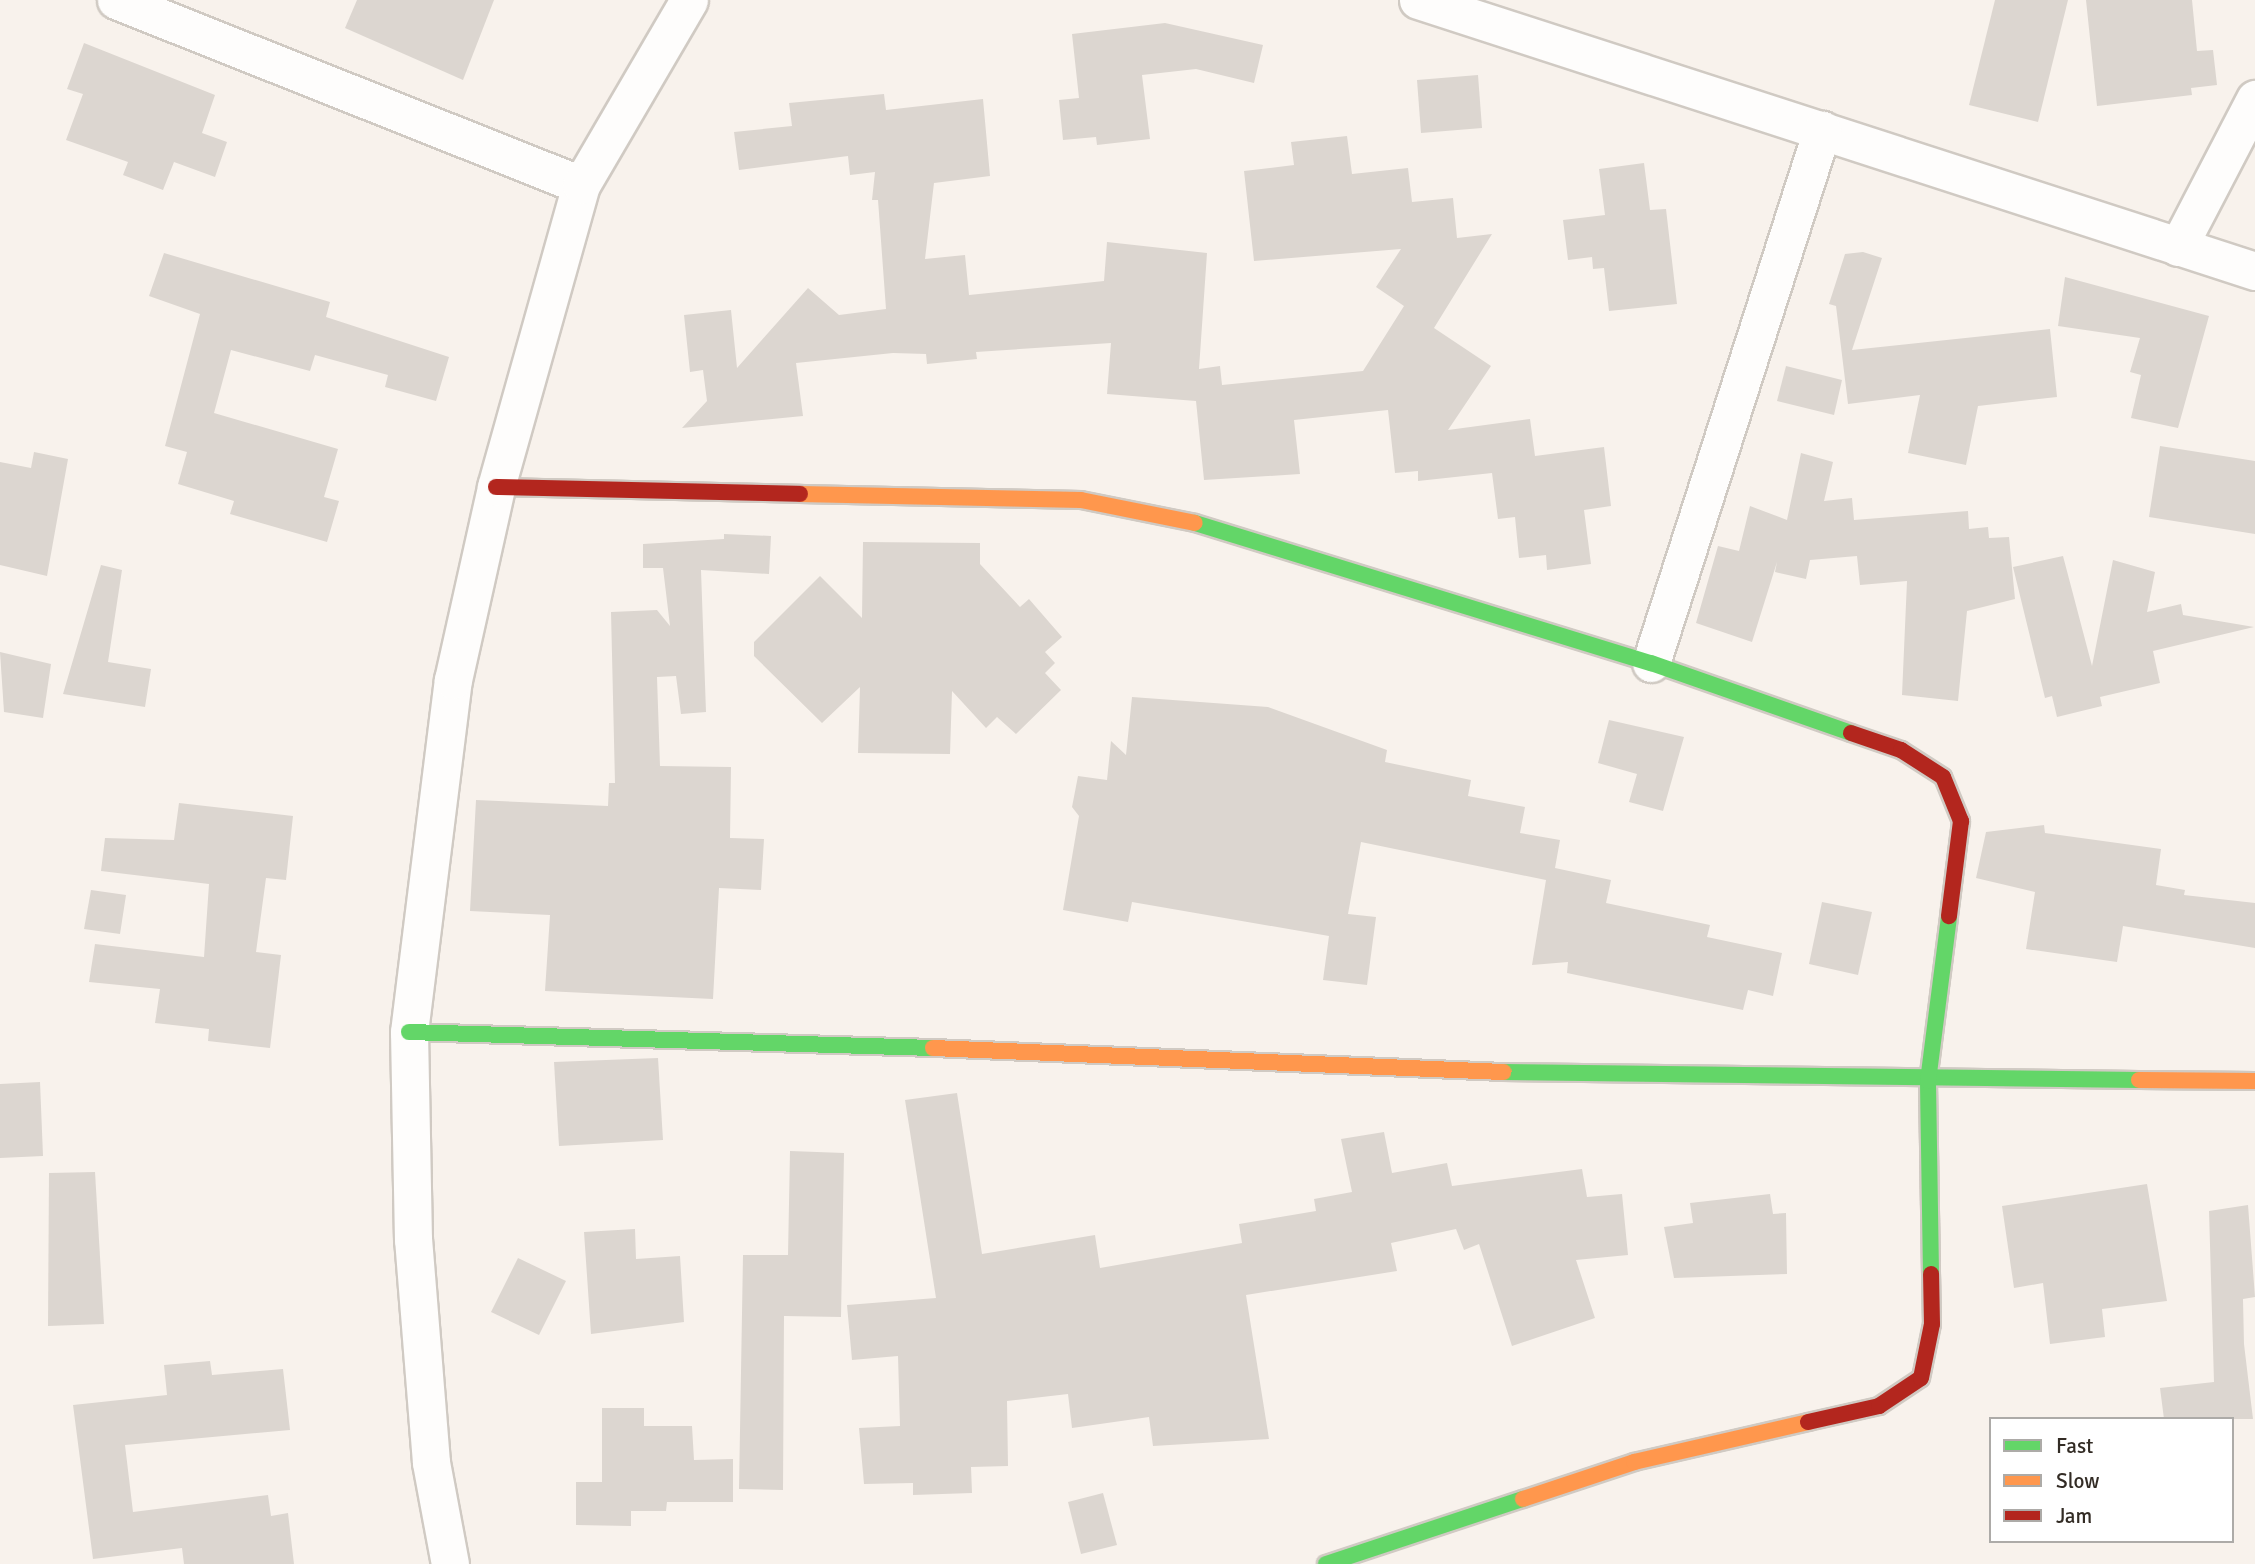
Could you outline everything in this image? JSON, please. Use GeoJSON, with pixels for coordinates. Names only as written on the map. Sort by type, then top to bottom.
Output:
{"type":"FeatureCollection","features":[{"type":"Feature","properties":{"kind":"street"},"geometry":{"type":"LineString","coordinates":[[116,0],[581,185]]}},
{"type":"Feature","properties":{"kind":"street"},"geometry":{"type":"LineString","coordinates":[[450,1564],[431,1462],[414,1254],[409,1032],[453,680],[496,487],[581,185],[689,0]]}},
{"type":"Feature","properties":{"kind":"street"},"geometry":{"type":"LineString","coordinates":[[1418,0],[2255,271]]}},
{"type":"Feature","properties":{"kind":"street"},"geometry":{"type":"LineString","coordinates":[[2178,247],[2255,99]]}},
{"type":"Feature","properties":{"kind":"street"},"geometry":{"type":"LineString","coordinates":[[1651,663],[1822,130]]}},
{"type":"Feature","properties":{"kind":"street"},"geometry":{"type":"LineString","coordinates":[[496,487],[1081,500],[1193,522],[1651,663],[1901,750],[1943,777],[1961,821],[1928,1081],[1932,1324],[1921,1378],[1879,1406],[1634,1462],[1326,1564]]}},
{"type":"Feature","properties":{"kind":"street"},"geometry":{"type":"LineString","coordinates":[[409,1032],[761,1039],[1369,1070],[1928,1081],[2255,1081]]}},
{"type":"Feature","properties":{"kind":"building"},"geometry":{"type":"Polygon","coordinates":[[[357,0],[494,0],[463,80],[345,28],[357,0]]]}},
{"type":"Feature","properties":{"kind":"building"},"geometry":{"type":"Polygon","coordinates":[[[1995,0],[2068,0],[2038,122],[1969,105],[1995,0]]]}},
{"type":"Feature","properties":{"kind":"building"},"geometry":{"type":"Polygon","coordinates":[[[2086,0],[2192,0],[2197,51],[2213,50],[2217,85],[2191,88],[2192,95],[2097,106],[2086,0]]]}},
{"type":"Feature","properties":{"kind":"building"},"geometry":{"type":"Polygon","coordinates":[[[1165,23],[1263,45],[1254,83],[1196,69],[1142,75],[1150,139],[1097,145],[1096,137],[1063,140],[1059,100],[1079,98],[1072,34],[1165,23]]]}},
{"type":"Feature","properties":{"kind":"building"},"geometry":{"type":"Polygon","coordinates":[[[84,43],[215,95],[202,133],[227,142],[215,177],[174,162],[163,190],[123,175],[128,162],[66,140],[83,94],[67,89],[84,43]]]}},
{"type":"Feature","properties":{"kind":"building"},"geometry":{"type":"Polygon","coordinates":[[[1478,75],[1482,128],[1421,133],[1417,80],[1478,75]]]}},
{"type":"Feature","properties":{"kind":"building"},"geometry":{"type":"Polygon","coordinates":[[[884,94],[886,110],[983,99],[990,176],[934,183],[925,259],[965,255],[969,295],[1104,281],[1107,242],[1207,253],[1199,369],[1220,366],[1222,385],[1363,371],[1404,306],[1376,287],[1401,249],[1254,261],[1244,171],[1294,165],[1291,142],[1347,136],[1352,174],[1408,168],[1412,202],[1453,198],[1457,238],[1492,234],[1434,328],[1491,366],[1448,430],[1530,419],[1535,456],[1604,447],[1611,506],[1584,510],[1591,564],[1547,570],[1546,555],[1519,558],[1515,517],[1498,519],[1492,473],[1418,481],[1418,471],[1395,473],[1388,410],[1294,420],[1300,474],[1204,480],[1196,401],[1107,394],[1111,343],[976,352],[977,359],[927,364],[926,354],[893,353],[796,363],[803,416],[682,428],[707,401],[703,370],[690,372],[684,315],[731,310],[737,368],[808,288],[839,315],[886,309],[878,200],[872,200],[875,172],[850,175],[848,156],[739,170],[734,132],[792,126],[789,103],[884,94]]]}},
{"type":"Feature","properties":{"kind":"building"},"geometry":{"type":"Polygon","coordinates":[[[1644,163],[1650,210],[1666,209],[1677,304],[1609,311],[1604,268],[1593,269],[1592,257],[1568,260],[1563,220],[1605,215],[1599,169],[1644,163]]]}},
{"type":"Feature","properties":{"kind":"building"},"geometry":{"type":"Polygon","coordinates":[[[1863,252],[1882,258],[1852,350],[2050,329],[2057,397],[1978,406],[1966,465],[1908,453],[1920,395],[1848,404],[1836,306],[1829,304],[1845,254],[1863,252]]]}},
{"type":"Feature","properties":{"kind":"building"},"geometry":{"type":"Polygon","coordinates":[[[164,253],[330,302],[326,317],[449,357],[436,401],[385,387],[388,375],[315,355],[310,371],[231,350],[214,413],[338,449],[324,497],[339,501],[327,542],[230,514],[234,501],[178,484],[187,452],[165,446],[200,314],[149,296],[164,253]]]}},
{"type":"Feature","properties":{"kind":"building"},"geometry":{"type":"Polygon","coordinates":[[[2065,277],[2209,316],[2178,428],[2131,418],[2141,375],[2130,372],[2140,338],[2058,326],[2065,277]]]}},
{"type":"Feature","properties":{"kind":"building"},"geometry":{"type":"Polygon","coordinates":[[[1786,366],[1842,380],[1834,415],[1777,401],[1786,366]]]}},
{"type":"Feature","properties":{"kind":"building"},"geometry":{"type":"Polygon","coordinates":[[[2160,446],[2255,461],[2255,534],[2149,517],[2160,446]]]}},
{"type":"Feature","properties":{"kind":"building"},"geometry":{"type":"Polygon","coordinates":[[[34,452],[68,459],[47,576],[0,565],[0,462],[31,468],[34,452]]]}},
{"type":"Feature","properties":{"kind":"building"},"geometry":{"type":"Polygon","coordinates":[[[1801,453],[1833,462],[1824,501],[1852,498],[1854,520],[1968,511],[1969,529],[1988,527],[1989,538],[2009,537],[2015,599],[1967,611],[1958,701],[1902,695],[1907,581],[1860,585],[1857,556],[1810,560],[1806,579],[1775,572],[1777,562],[1752,642],[1696,623],[1718,546],[1739,551],[1750,506],[1787,520],[1801,453]]]}},
{"type":"Feature","properties":{"kind":"building"},"geometry":{"type":"Polygon","coordinates":[[[724,534],[771,536],[769,574],[701,570],[706,712],[681,714],[676,676],[657,677],[660,766],[731,767],[730,838],[764,839],[761,890],[719,888],[713,999],[545,991],[550,915],[470,911],[476,800],[608,806],[609,783],[615,783],[611,612],[657,610],[670,626],[663,568],[643,568],[643,544],[724,539],[724,534]]]}},
{"type":"Feature","properties":{"kind":"building"},"geometry":{"type":"Polygon","coordinates":[[[863,542],[980,543],[980,564],[1020,607],[1029,599],[1062,637],[1045,652],[1055,663],[1045,673],[1061,690],[1016,734],[997,717],[986,728],[952,691],[950,754],[858,753],[860,687],[822,723],[754,656],[754,642],[820,576],[862,618],[863,542]]]}},
{"type":"Feature","properties":{"kind":"building"},"geometry":{"type":"Polygon","coordinates":[[[2063,556],[2092,666],[2113,560],[2155,572],[2147,612],[2181,604],[2183,615],[2254,627],[2153,651],[2160,683],[2100,697],[2102,706],[2057,717],[2052,696],[2045,698],[2013,567],[2063,556]]]}},
{"type":"Feature","properties":{"kind":"building"},"geometry":{"type":"Polygon","coordinates":[[[101,565],[122,570],[108,662],[151,669],[145,707],[63,694],[101,565]]]}},
{"type":"Feature","properties":{"kind":"building"},"geometry":{"type":"Polygon","coordinates":[[[0,652],[51,664],[43,718],[4,712],[0,652]]]}},
{"type":"Feature","properties":{"kind":"building"},"geometry":{"type":"Polygon","coordinates":[[[1132,697],[1268,707],[1387,750],[1385,762],[1471,780],[1468,796],[1525,807],[1520,833],[1560,840],[1555,868],[1611,880],[1606,903],[1710,925],[1707,937],[1782,953],[1773,996],[1748,990],[1743,1010],[1567,973],[1568,962],[1532,965],[1546,880],[1361,842],[1348,914],[1376,917],[1367,985],[1323,980],[1329,936],[1132,902],[1128,922],[1063,910],[1079,816],[1072,807],[1078,776],[1107,780],[1111,741],[1126,755],[1132,697]]]}},
{"type":"Feature","properties":{"kind":"building"},"geometry":{"type":"Polygon","coordinates":[[[1609,720],[1684,737],[1663,811],[1629,802],[1637,774],[1598,763],[1609,720]]]}},
{"type":"Feature","properties":{"kind":"building"},"geometry":{"type":"Polygon","coordinates":[[[179,803],[293,816],[286,880],[266,878],[256,952],[281,955],[270,1048],[208,1041],[209,1029],[155,1023],[160,989],[89,982],[95,944],[204,957],[209,884],[101,871],[105,838],[174,840],[179,803]]]}},
{"type":"Feature","properties":{"kind":"building"},"geometry":{"type":"Polygon","coordinates":[[[2044,825],[2045,833],[2161,849],[2156,885],[2185,890],[2184,895],[2255,903],[2255,948],[2123,926],[2117,962],[2026,949],[2035,892],[1976,878],[1986,832],[2044,825]]]}},
{"type":"Feature","properties":{"kind":"building"},"geometry":{"type":"Polygon","coordinates":[[[91,890],[126,895],[120,934],[84,929],[91,890]]]}},
{"type":"Feature","properties":{"kind":"building"},"geometry":{"type":"Polygon","coordinates":[[[1822,902],[1872,912],[1858,975],[1809,964],[1822,902]]]}},
{"type":"Feature","properties":{"kind":"building"},"geometry":{"type":"Polygon","coordinates":[[[658,1058],[663,1140],[559,1146],[554,1062],[658,1058]]]}},
{"type":"Feature","properties":{"kind":"building"},"geometry":{"type":"Polygon","coordinates":[[[40,1082],[43,1156],[0,1158],[0,1084],[40,1082]]]}},
{"type":"Feature","properties":{"kind":"building"},"geometry":{"type":"Polygon","coordinates":[[[957,1093],[982,1254],[1095,1235],[1100,1268],[1242,1243],[1239,1224],[1316,1211],[1314,1199],[1352,1192],[1341,1139],[1384,1132],[1392,1173],[1447,1163],[1452,1186],[1582,1169],[1587,1197],[1622,1194],[1628,1255],[1576,1260],[1595,1318],[1512,1346],[1479,1244],[1464,1250],[1456,1229],[1391,1243],[1397,1271],[1246,1295],[1269,1439],[1153,1446],[1149,1417],[1072,1428],[1068,1394],[1007,1401],[1008,1466],[971,1467],[972,1493],[913,1495],[913,1483],[864,1484],[859,1428],[900,1426],[898,1356],[852,1360],[847,1305],[936,1298],[905,1100],[957,1093]]]}},
{"type":"Feature","properties":{"kind":"building"},"geometry":{"type":"Polygon","coordinates":[[[790,1151],[844,1153],[841,1317],[784,1316],[783,1490],[739,1489],[743,1255],[788,1255],[790,1151]]]}},
{"type":"Feature","properties":{"kind":"building"},"geometry":{"type":"Polygon","coordinates":[[[95,1172],[104,1324],[48,1326],[49,1173],[95,1172]]]}},
{"type":"Feature","properties":{"kind":"building"},"geometry":{"type":"Polygon","coordinates":[[[2147,1184],[2167,1301],[2102,1309],[2105,1337],[2050,1344],[2043,1283],[2014,1288],[2002,1206],[2147,1184]]]}},
{"type":"Feature","properties":{"kind":"building"},"geometry":{"type":"Polygon","coordinates":[[[1770,1194],[1773,1214],[1786,1213],[1787,1274],[1674,1278],[1664,1227],[1693,1223],[1690,1203],[1770,1194]]]}},
{"type":"Feature","properties":{"kind":"building"},"geometry":{"type":"Polygon","coordinates":[[[2248,1205],[2255,1297],[2243,1299],[2244,1344],[2253,1419],[2164,1417],[2160,1388],[2214,1382],[2209,1211],[2248,1205]]]}},
{"type":"Feature","properties":{"kind":"building"},"geometry":{"type":"Polygon","coordinates":[[[635,1229],[636,1259],[680,1256],[684,1322],[591,1334],[584,1232],[635,1229]]]}},
{"type":"Feature","properties":{"kind":"building"},"geometry":{"type":"Polygon","coordinates":[[[518,1258],[566,1281],[539,1335],[491,1312],[518,1258]]]}},
{"type":"Feature","properties":{"kind":"building"},"geometry":{"type":"Polygon","coordinates":[[[210,1361],[212,1375],[283,1369],[290,1430],[125,1445],[133,1512],[268,1495],[271,1516],[288,1513],[294,1564],[184,1564],[182,1548],[93,1559],[73,1405],[167,1395],[164,1365],[210,1361]]]}},
{"type":"Feature","properties":{"kind":"building"},"geometry":{"type":"Polygon","coordinates":[[[602,1408],[644,1408],[644,1426],[692,1426],[694,1460],[733,1459],[733,1502],[667,1502],[666,1511],[631,1511],[631,1526],[576,1525],[576,1482],[602,1482],[602,1408]]]}},
{"type":"Feature","properties":{"kind":"building"},"geometry":{"type":"Polygon","coordinates":[[[1103,1493],[1117,1545],[1081,1554],[1068,1502],[1103,1493]]]}},
{"type":"Feature","properties":{"kind":"traffic: fast"},"geometry":{"type":"LineString","coordinates":[[1195,523],[1651,663],[1851,733]]}},
{"type":"Feature","properties":{"kind":"traffic: fast"},"geometry":{"type":"LineString","coordinates":[[1931,1274],[1928,1081],[1949,916]]}},
{"type":"Feature","properties":{"kind":"traffic: fast"},"geometry":{"type":"LineString","coordinates":[[409,1032],[933,1048]]}},
{"type":"Feature","properties":{"kind":"traffic: fast"},"geometry":{"type":"LineString","coordinates":[[1503,1072],[2139,1080]]}},
{"type":"Feature","properties":{"kind":"traffic: fast"},"geometry":{"type":"LineString","coordinates":[[1326,1564],[1523,1499]]}},
{"type":"Feature","properties":{"kind":"traffic: slow"},"geometry":{"type":"LineString","coordinates":[[800,494],[1081,500],[1195,523]]}},
{"type":"Feature","properties":{"kind":"traffic: slow"},"geometry":{"type":"LineString","coordinates":[[933,1048],[1503,1072]]}},
{"type":"Feature","properties":{"kind":"traffic: slow"},"geometry":{"type":"LineString","coordinates":[[2139,1080],[2255,1081]]}},
{"type":"Feature","properties":{"kind":"traffic: slow"},"geometry":{"type":"LineString","coordinates":[[1523,1499],[1634,1462],[1808,1422]]}},
{"type":"Feature","properties":{"kind":"traffic: jam"},"geometry":{"type":"LineString","coordinates":[[496,487],[800,494]]}},
{"type":"Feature","properties":{"kind":"traffic: jam"},"geometry":{"type":"LineString","coordinates":[[1851,733],[1901,750],[1943,777],[1961,821],[1949,916]]}},
{"type":"Feature","properties":{"kind":"traffic: jam"},"geometry":{"type":"LineString","coordinates":[[1808,1422],[1879,1406],[1921,1378],[1932,1324],[1931,1274]]}}]}
